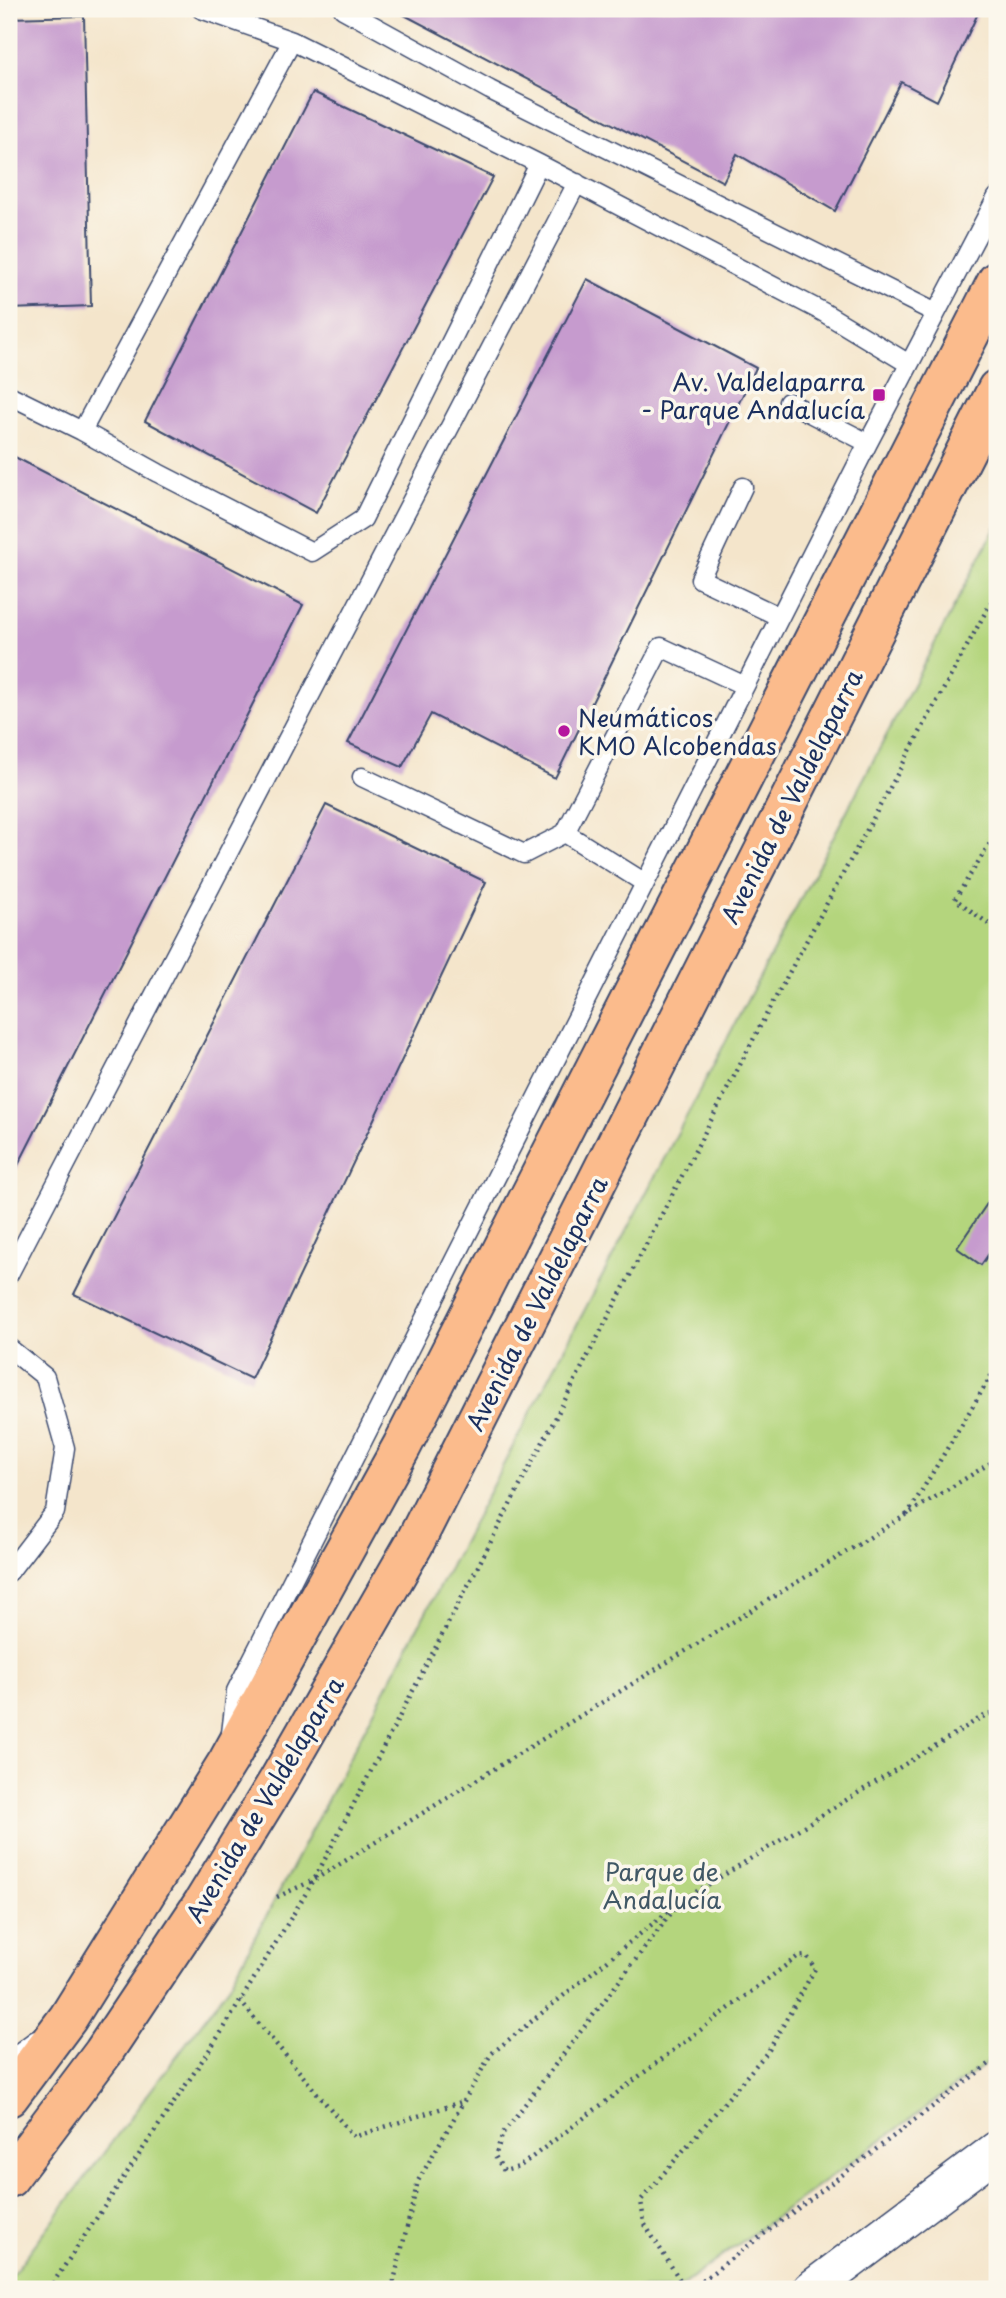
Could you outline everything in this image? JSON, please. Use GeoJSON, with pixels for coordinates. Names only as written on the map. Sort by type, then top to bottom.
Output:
{"type":"FeatureCollection","features":[{"type":"Feature","properties":{"kind":"highway","name":"Avenida de Valdelaparra"},"geometry":{"type":"LineString","coordinates":[[9,2097],[68,2018],[228,1761],[402,1446],[997,281]]}},
{"type":"Feature","properties":{"kind":"highway","name":"Avenida de Valdelaparra"},"geometry":{"type":"LineString","coordinates":[[9,2178],[103,2053],[203,1903],[278,1781],[414,1544],[997,389]]}},
{"type":"Feature","properties":{"kind":"street"},"geometry":{"type":"LineString","coordinates":[[812,2289],[997,2150]]}},
{"type":"Feature","properties":{"kind":"lane"},"geometry":{"type":"LineString","coordinates":[[201,9],[292,41],[539,164],[823,312],[909,364]]}},
{"type":"Feature","properties":{"kind":"lane"},"geometry":{"type":"LineString","coordinates":[[343,9],[490,90],[936,313]]}},
{"type":"Feature","properties":{"kind":"lane"},"geometry":{"type":"LineString","coordinates":[[82,431],[292,41]]}},
{"type":"Feature","properties":{"kind":"lane"},"geometry":{"type":"LineString","coordinates":[[9,395],[312,552],[363,519],[539,164]]}},
{"type":"Feature","properties":{"kind":"lane"},"geometry":{"type":"LineString","coordinates":[[9,1274],[576,183]]}},
{"type":"Feature","properties":{"kind":"lane","name":"Avenida de Valdelaparra"},"geometry":{"type":"LineString","coordinates":[[228,1761],[236,1691],[868,443],[997,197]]}},
{"type":"Feature","properties":{"kind":"lane"},"geometry":{"type":"LineString","coordinates":[[788,402],[868,443]]}},
{"type":"Feature","properties":{"kind":"lane"},"geometry":{"type":"LineString","coordinates":[[743,487],[700,579],[780,617]]}},
{"type":"Feature","properties":{"kind":"lane"},"geometry":{"type":"LineString","coordinates":[[362,777],[524,853],[565,833],[661,647],[746,686]]}},
{"type":"Feature","properties":{"kind":"lane"},"geometry":{"type":"LineString","coordinates":[[565,833],[645,883]]}},
{"type":"Feature","properties":{"kind":"lane"},"geometry":{"type":"LineString","coordinates":[[9,1348],[45,1377],[65,1448],[55,1512],[9,1572]]}},
{"type":"Feature","properties":{"kind":"lane","name":"Avenida de Valdelaparra"},"geometry":{"type":"LineString","coordinates":[[9,2060],[68,2018]]}},
{"type":"Feature","properties":{"kind":"path"},"geometry":{"type":"LineString","coordinates":[[49,2289],[240,2001],[314,1880],[765,1017],[997,591]]}},
{"type":"Feature","properties":{"kind":"path"},"geometry":{"type":"LineString","coordinates":[[997,832],[955,899],[997,930]]}},
{"type":"Feature","properties":{"kind":"path"},"geometry":{"type":"LineString","coordinates":[[906,1516],[997,1366]]}},
{"type":"Feature","properties":{"kind":"path"},"geometry":{"type":"LineString","coordinates":[[277,1896],[314,1880],[997,1458]]}},
{"type":"Feature","properties":{"kind":"path"},"geometry":{"type":"LineString","coordinates":[[392,2289],[418,2181],[491,2054],[679,1903],[982,1717],[997,1712]]}},
{"type":"Feature","properties":{"kind":"path"},"geometry":{"type":"LineString","coordinates":[[679,1903],[503,2133],[495,2155],[504,2171],[519,2167],[797,1957],[807,1956],[815,1969],[769,2050],[641,2200],[644,2222],[683,2285]]}},
{"type":"Feature","properties":{"kind":"path"},"geometry":{"type":"LineString","coordinates":[[240,2001],[354,2137],[465,2100]]}},
{"type":"Feature","properties":{"kind":"path"},"geometry":{"type":"LineString","coordinates":[[691,2289],[997,2058]]}},
{"type":"Feature","properties":{"kind":"green space","name":"Parque de Andalucía"},"geometry":{"type":"Polygon","coordinates":[[[997,525],[997,2056],[677,2289],[9,2289],[9,2279],[230,1985],[997,525]]]}},
{"type":"Feature","properties":{"kind":"building"},"geometry":{"type":"Polygon","coordinates":[[[393,9],[980,9],[937,101],[901,82],[835,211],[737,154],[723,182],[393,9]]]}},
{"type":"Feature","properties":{"kind":"building"},"geometry":{"type":"Polygon","coordinates":[[[84,16],[91,306],[9,309],[9,18],[84,16]]]}},
{"type":"Feature","properties":{"kind":"building"},"geometry":{"type":"Polygon","coordinates":[[[313,92],[493,177],[316,513],[145,421],[313,92]]]}},
{"type":"Feature","properties":{"kind":"building"},"geometry":{"type":"Polygon","coordinates":[[[587,279],[756,368],[555,778],[431,714],[402,767],[348,743],[587,279]]]}},
{"type":"Feature","properties":{"kind":"building"},"geometry":{"type":"Polygon","coordinates":[[[9,454],[303,605],[9,1183],[9,454]]]}},
{"type":"Feature","properties":{"kind":"building"},"geometry":{"type":"Polygon","coordinates":[[[326,805],[486,882],[251,1379],[74,1294],[326,805]]]}},
{"type":"Feature","properties":{"kind":"building"},"geometry":{"type":"Polygon","coordinates":[[[997,1189],[997,1242],[981,1265],[957,1248],[997,1189]]]}},
{"type":"Feature","properties":{"kind":"place","name":"Av. Valdelaparra - Parque Andalucía"},"geometry":{"type":"Point","coordinates":[879,395]}},
{"type":"Feature","properties":{"kind":"place","name":"Neumáticos KM0 Alcobendas"},"geometry":{"type":"Point","coordinates":[564,731]}}]}
